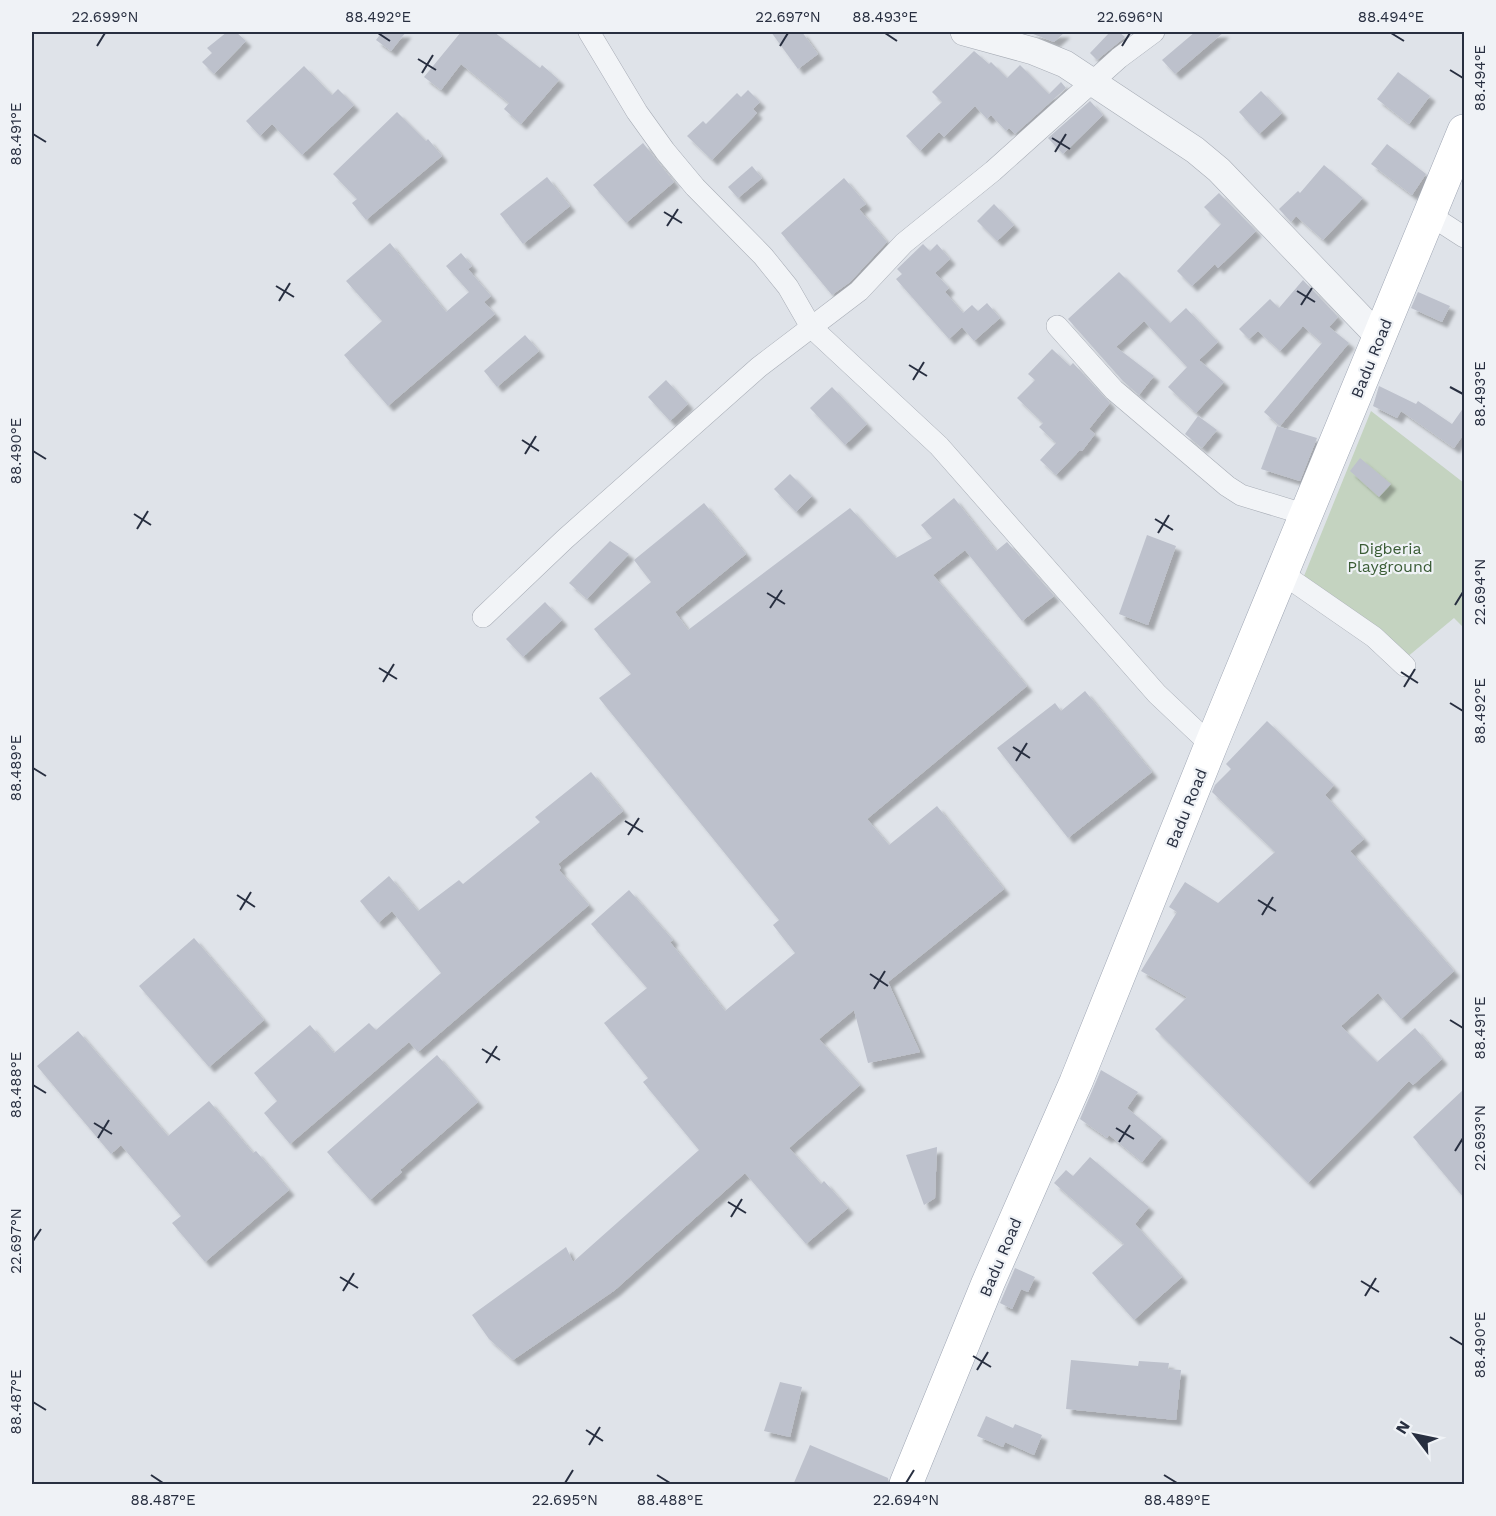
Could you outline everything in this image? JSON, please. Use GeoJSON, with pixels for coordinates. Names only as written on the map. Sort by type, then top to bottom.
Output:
{"type":"FeatureCollection","features":[{"type":"Feature","properties":{"kind":"main road","name":"Badu Road"},"geometry":{"type":"LineString","coordinates":[[906,1485],[988,1282],[1076,1083],[1211,745],[1464,131]]}},
{"type":"Feature","properties":{"kind":"street"},"geometry":{"type":"LineString","coordinates":[[589,32],[637,112],[665,151],[694,187],[763,256],[788,287],[811,327],[939,446],[1157,694],[1211,745]]}},
{"type":"Feature","properties":{"kind":"street"},"geometry":{"type":"LineString","coordinates":[[964,32],[1033,51],[1065,64],[1195,150],[1219,171],[1379,338]]}},
{"type":"Feature","properties":{"kind":"street"},"geometry":{"type":"LineString","coordinates":[[483,617],[565,538],[751,374],[859,291],[904,243],[993,171],[1093,82],[1154,32]]}},
{"type":"Feature","properties":{"kind":"street"},"geometry":{"type":"LineString","coordinates":[[1430,215],[1464,237]]}},
{"type":"Feature","properties":{"kind":"street"},"geometry":{"type":"LineString","coordinates":[[1057,326],[1114,390],[1227,486],[1241,495],[1307,515]]}},
{"type":"Feature","properties":{"kind":"street"},"geometry":{"type":"LineString","coordinates":[[1283,574],[1374,637],[1405,666]]}},
{"type":"Feature","properties":{"kind":"green space","name":"Digberia Playground"},"geometry":{"type":"Polygon","coordinates":[[[1371,411],[1464,483],[1464,628],[1454,618],[1400,663],[1302,581],[1371,411]]]}},
{"type":"Feature","properties":{"kind":"building"},"geometry":{"type":"Polygon","coordinates":[[[227,32],[236,32],[246,41],[214,74],[202,62],[212,53],[207,48],[227,32]]]}},
{"type":"Feature","properties":{"kind":"building"},"geometry":{"type":"Polygon","coordinates":[[[382,32],[406,32],[391,51],[376,40],[382,32]]]}},
{"type":"Feature","properties":{"kind":"building"},"geometry":{"type":"Polygon","coordinates":[[[461,32],[494,32],[540,68],[542,65],[559,80],[521,124],[504,109],[509,103],[461,64],[441,90],[424,77],[461,32]]]}},
{"type":"Feature","properties":{"kind":"building"},"geometry":{"type":"Polygon","coordinates":[[[771,32],[802,32],[818,54],[798,69],[771,32]]]}},
{"type":"Feature","properties":{"kind":"building"},"geometry":{"type":"Polygon","coordinates":[[[1028,32],[1065,32],[1054,42],[1028,32]]]}},
{"type":"Feature","properties":{"kind":"building"},"geometry":{"type":"Polygon","coordinates":[[[1110,32],[1119,32],[1125,37],[1097,60],[1090,53],[1110,32]]]}},
{"type":"Feature","properties":{"kind":"building"},"geometry":{"type":"Polygon","coordinates":[[[1195,32],[1224,32],[1175,74],[1162,60],[1195,32]]]}},
{"type":"Feature","properties":{"kind":"building"},"geometry":{"type":"Polygon","coordinates":[[[974,51],[989,64],[991,62],[1007,78],[1020,65],[1049,94],[1061,82],[1066,88],[1015,134],[1009,128],[1006,131],[991,115],[987,119],[975,106],[944,137],[939,132],[920,151],[906,136],[942,102],[932,92],[974,51]]]}},
{"type":"Feature","properties":{"kind":"building"},"geometry":{"type":"Polygon","coordinates":[[[304,66],[332,95],[338,89],[354,105],[302,155],[272,124],[260,136],[246,121],[304,66]]]}},
{"type":"Feature","properties":{"kind":"building"},"geometry":{"type":"Polygon","coordinates":[[[1398,72],[1430,96],[1409,124],[1377,99],[1398,72]]]}},
{"type":"Feature","properties":{"kind":"building"},"geometry":{"type":"Polygon","coordinates":[[[748,90],[760,102],[753,109],[757,113],[712,160],[687,136],[703,121],[706,124],[737,93],[741,97],[748,90]]]}},
{"type":"Feature","properties":{"kind":"building"},"geometry":{"type":"Polygon","coordinates":[[[1261,91],[1282,113],[1259,134],[1239,112],[1261,91]]]}},
{"type":"Feature","properties":{"kind":"building"},"geometry":{"type":"Polygon","coordinates":[[[1090,101],[1103,115],[1063,154],[1048,138],[1090,101]]]}},
{"type":"Feature","properties":{"kind":"building"},"geometry":{"type":"Polygon","coordinates":[[[397,112],[426,141],[428,139],[442,156],[366,220],[352,203],[357,199],[333,174],[397,112]]]}},
{"type":"Feature","properties":{"kind":"building"},"geometry":{"type":"Polygon","coordinates":[[[643,143],[674,182],[626,223],[593,185],[643,143]]]}},
{"type":"Feature","properties":{"kind":"building"},"geometry":{"type":"Polygon","coordinates":[[[1387,144],[1426,174],[1412,195],[1371,164],[1387,144]]]}},
{"type":"Feature","properties":{"kind":"building"},"geometry":{"type":"Polygon","coordinates":[[[1324,165],[1363,198],[1323,240],[1296,216],[1291,222],[1279,209],[1298,191],[1300,193],[1324,165]]]}},
{"type":"Feature","properties":{"kind":"building"},"geometry":{"type":"Polygon","coordinates":[[[752,166],[762,178],[738,198],[728,187],[752,166]]]}},
{"type":"Feature","properties":{"kind":"building"},"geometry":{"type":"Polygon","coordinates":[[[547,177],[570,206],[523,244],[500,214],[547,177]]]}},
{"type":"Feature","properties":{"kind":"building"},"geometry":{"type":"Polygon","coordinates":[[[844,178],[866,204],[859,209],[887,242],[850,282],[832,295],[781,233],[844,178]]]}},
{"type":"Feature","properties":{"kind":"building"},"geometry":{"type":"Polygon","coordinates":[[[1219,193],[1256,231],[1218,268],[1215,264],[1192,286],[1177,271],[1221,224],[1204,207],[1219,193]]]}},
{"type":"Feature","properties":{"kind":"building"},"geometry":{"type":"Polygon","coordinates":[[[994,204],[1014,225],[997,241],[977,221],[994,204]]]}},
{"type":"Feature","properties":{"kind":"building"},"geometry":{"type":"Polygon","coordinates":[[[390,243],[446,312],[469,292],[446,266],[461,253],[472,266],[468,269],[491,296],[484,302],[495,314],[388,406],[344,355],[382,321],[346,281],[390,243]]]}},
{"type":"Feature","properties":{"kind":"building"},"geometry":{"type":"Polygon","coordinates":[[[923,244],[930,251],[937,244],[950,259],[935,273],[949,288],[945,292],[963,313],[972,305],[978,311],[987,303],[1000,318],[974,341],[962,327],[949,339],[896,279],[902,274],[897,269],[923,244]]]}},
{"type":"Feature","properties":{"kind":"building"},"geometry":{"type":"Polygon","coordinates":[[[1119,272],[1170,323],[1186,308],[1218,342],[1199,360],[1224,382],[1196,413],[1168,387],[1187,367],[1144,321],[1116,347],[1154,376],[1139,395],[1123,381],[1068,319],[1119,272]]]}},
{"type":"Feature","properties":{"kind":"building"},"geometry":{"type":"Polygon","coordinates":[[[1303,280],[1338,317],[1329,327],[1349,343],[1280,426],[1264,412],[1322,343],[1303,326],[1280,351],[1258,331],[1249,339],[1239,329],[1270,299],[1279,308],[1303,280]]]}},
{"type":"Feature","properties":{"kind":"building"},"geometry":{"type":"Polygon","coordinates":[[[1418,292],[1450,306],[1442,322],[1411,308],[1418,292]]]}},
{"type":"Feature","properties":{"kind":"building"},"geometry":{"type":"Polygon","coordinates":[[[525,335],[539,351],[497,387],[484,371],[525,335]]]}},
{"type":"Feature","properties":{"kind":"building"},"geometry":{"type":"Polygon","coordinates":[[[1052,349],[1070,366],[1073,363],[1110,403],[1089,429],[1095,434],[1082,451],[1080,450],[1056,475],[1040,460],[1056,443],[1039,427],[1043,423],[1017,398],[1035,380],[1028,374],[1052,349]]]}},
{"type":"Feature","properties":{"kind":"building"},"geometry":{"type":"Polygon","coordinates":[[[666,380],[688,404],[670,421],[648,397],[666,380]]]}},
{"type":"Feature","properties":{"kind":"building"},"geometry":{"type":"Polygon","coordinates":[[[1379,386],[1416,404],[1418,401],[1452,424],[1464,407],[1464,434],[1454,448],[1401,411],[1397,418],[1373,406],[1379,386]]]}},
{"type":"Feature","properties":{"kind":"building"},"geometry":{"type":"Polygon","coordinates":[[[832,387],[867,424],[845,445],[810,408],[832,387]]]}},
{"type":"Feature","properties":{"kind":"building"},"geometry":{"type":"Polygon","coordinates":[[[1198,416],[1217,430],[1202,448],[1185,434],[1198,416]]]}},
{"type":"Feature","properties":{"kind":"building"},"geometry":{"type":"Polygon","coordinates":[[[1277,426],[1317,438],[1300,481],[1261,469],[1277,426]]]}},
{"type":"Feature","properties":{"kind":"building"},"geometry":{"type":"Polygon","coordinates":[[[1360,458],[1391,484],[1379,497],[1350,471],[1360,458]]]}},
{"type":"Feature","properties":{"kind":"building"},"geometry":{"type":"Polygon","coordinates":[[[790,474],[812,496],[796,512],[774,489],[790,474]]]}},
{"type":"Feature","properties":{"kind":"building"},"geometry":{"type":"Polygon","coordinates":[[[954,498],[996,551],[1007,542],[1054,596],[1022,621],[965,550],[933,575],[1027,686],[867,819],[889,845],[937,806],[1004,889],[888,982],[920,1052],[868,1063],[854,1010],[819,1039],[860,1085],[789,1148],[821,1184],[824,1181],[848,1208],[806,1244],[745,1173],[615,1290],[513,1360],[489,1339],[472,1315],[566,1247],[573,1262],[699,1150],[643,1082],[648,1078],[604,1023],[647,988],[591,924],[629,890],[673,940],[670,942],[725,1011],[795,953],[773,925],[779,920],[599,698],[631,674],[594,629],[651,582],[634,560],[704,503],[746,554],[675,612],[688,630],[850,508],[896,558],[932,538],[921,525],[954,498]]]}},
{"type":"Feature","properties":{"kind":"building"},"geometry":{"type":"Polygon","coordinates":[[[1147,535],[1176,546],[1148,625],[1119,614],[1147,535]]]}},
{"type":"Feature","properties":{"kind":"building"},"geometry":{"type":"Polygon","coordinates":[[[610,541],[629,554],[587,599],[569,583],[610,541]]]}},
{"type":"Feature","properties":{"kind":"building"},"geometry":{"type":"Polygon","coordinates":[[[545,602],[562,620],[523,657],[506,639],[545,602]]]}},
{"type":"Feature","properties":{"kind":"building"},"geometry":{"type":"Polygon","coordinates":[[[1085,691],[1152,772],[1068,838],[997,748],[1055,703],[1061,711],[1085,691]]]}},
{"type":"Feature","properties":{"kind":"building"},"geometry":{"type":"Polygon","coordinates":[[[1267,721],[1334,785],[1325,795],[1364,839],[1350,851],[1454,971],[1401,1019],[1378,993],[1341,1026],[1377,1062],[1415,1028],[1442,1059],[1413,1085],[1409,1081],[1308,1183],[1155,1029],[1187,997],[1141,971],[1177,912],[1169,907],[1185,882],[1218,903],[1275,852],[1212,792],[1215,785],[1231,769],[1226,764],[1267,721]]]}},
{"type":"Feature","properties":{"kind":"building"},"geometry":{"type":"Polygon","coordinates":[[[591,772],[623,811],[558,864],[561,868],[559,870],[589,905],[418,1052],[409,1042],[290,1144],[264,1113],[277,1101],[254,1073],[310,1025],[334,1053],[369,1023],[376,1030],[441,973],[392,911],[378,923],[360,901],[389,876],[418,911],[459,880],[463,884],[540,822],[535,817],[591,772]]]}},
{"type":"Feature","properties":{"kind":"building"},"geometry":{"type":"Polygon","coordinates":[[[194,938],[264,1020],[209,1067],[139,986],[194,938]]]}},
{"type":"Feature","properties":{"kind":"building"},"geometry":{"type":"Polygon","coordinates":[[[78,1031],[168,1136],[209,1101],[253,1153],[256,1151],[289,1190],[205,1262],[172,1223],[181,1216],[121,1145],[111,1154],[37,1066],[78,1031]]]}},
{"type":"Feature","properties":{"kind":"building"},"geometry":{"type":"Polygon","coordinates":[[[437,1055],[478,1102],[400,1170],[402,1172],[370,1200],[327,1152],[437,1055]]]}},
{"type":"Feature","properties":{"kind":"building"},"geometry":{"type":"Polygon","coordinates":[[[1101,1070],[1138,1092],[1127,1108],[1162,1137],[1142,1162],[1109,1135],[1107,1138],[1080,1119],[1101,1070]]]}},
{"type":"Feature","properties":{"kind":"building"},"geometry":{"type":"Polygon","coordinates":[[[1464,1089],[1464,1198],[1413,1137],[1464,1089]]]}},
{"type":"Feature","properties":{"kind":"building"},"geometry":{"type":"Polygon","coordinates":[[[937,1147],[935,1198],[924,1205],[906,1155],[937,1147]]]}},
{"type":"Feature","properties":{"kind":"building"},"geometry":{"type":"Polygon","coordinates":[[[1090,1157],[1149,1207],[1135,1224],[1182,1277],[1134,1320],[1092,1273],[1124,1244],[1054,1183],[1066,1170],[1073,1176],[1090,1157]]]}},
{"type":"Feature","properties":{"kind":"building"},"geometry":{"type":"Polygon","coordinates":[[[1015,1268],[1035,1277],[1028,1292],[1021,1289],[1012,1309],[1000,1303],[1015,1268]]]}},
{"type":"Feature","properties":{"kind":"building"},"geometry":{"type":"Polygon","coordinates":[[[1071,1360],[1138,1366],[1139,1361],[1169,1363],[1168,1369],[1181,1370],[1176,1420],[1066,1409],[1071,1360]]]}},
{"type":"Feature","properties":{"kind":"building"},"geometry":{"type":"Polygon","coordinates":[[[780,1382],[802,1387],[790,1437],[764,1431],[780,1382]]]}},
{"type":"Feature","properties":{"kind":"building"},"geometry":{"type":"Polygon","coordinates":[[[986,1416],[1013,1428],[1015,1424],[1042,1435],[1034,1455],[1005,1442],[1003,1447],[977,1436],[986,1416]]]}},
{"type":"Feature","properties":{"kind":"building"},"geometry":{"type":"Polygon","coordinates":[[[810,1445],[888,1478],[888,1485],[793,1485],[810,1445]]]}}]}
